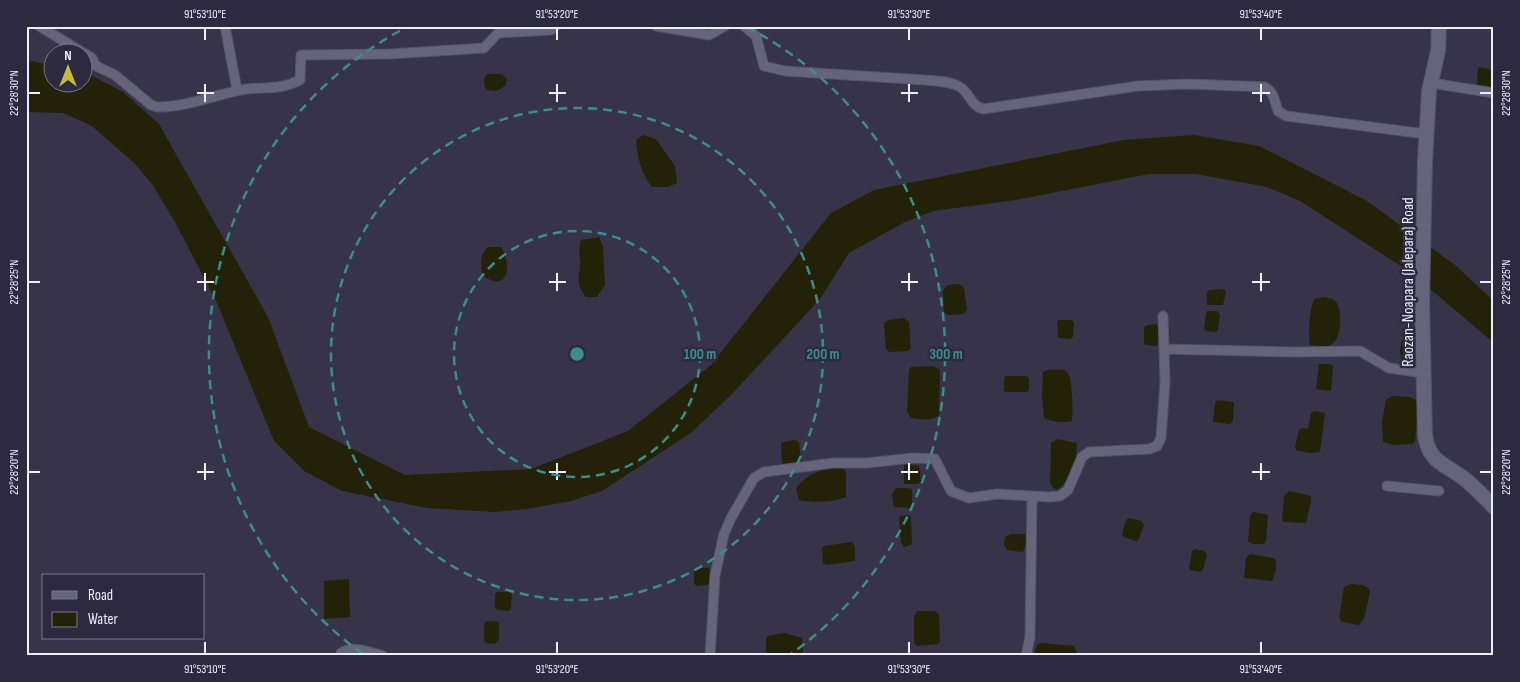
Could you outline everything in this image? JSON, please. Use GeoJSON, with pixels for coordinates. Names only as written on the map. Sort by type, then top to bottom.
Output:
{"type":"FeatureCollection","features":[{"type":"Feature","properties":{"kind":"main road","name":"Raozan-Noapara (Jalepara) Road"},"geometry":{"type":"LineString","coordinates":[[1439,26],[1438,52],[1431,83],[1426,134],[1422,303],[1425,435],[1428,450],[1434,459],[1474,486],[1494,508]]}},
{"type":"Feature","properties":{"kind":"street"},"geometry":{"type":"LineString","coordinates":[[39,26],[92,58],[96,66],[116,75],[151,105],[157,107],[214,97],[238,90],[287,86],[300,80],[301,55],[398,54],[484,48],[498,32],[551,30],[556,26]]}},
{"type":"Feature","properties":{"kind":"street"},"geometry":{"type":"LineString","coordinates":[[225,26],[238,90]]}},
{"type":"Feature","properties":{"kind":"street"},"geometry":{"type":"LineString","coordinates":[[656,26],[709,35],[725,26]]}},
{"type":"Feature","properties":{"kind":"street"},"geometry":{"type":"LineString","coordinates":[[744,26],[756,36],[764,66],[785,71],[949,83],[961,87],[973,104],[982,109],[1138,86],[1229,85],[1269,89],[1274,96],[1278,111],[1286,116],[1426,134]]}},
{"type":"Feature","properties":{"kind":"street"},"geometry":{"type":"LineString","coordinates":[[1431,83],[1494,93]]}},
{"type":"Feature","properties":{"kind":"street"},"geometry":{"type":"LineString","coordinates":[[710,656],[715,575],[724,534],[754,478],[764,472],[833,463],[866,463],[913,458],[934,459],[951,491],[961,496],[969,498],[997,494],[1049,498],[1060,496],[1068,490],[1082,456],[1089,452],[1149,449],[1156,446],[1161,438],[1165,382],[1163,316]]}},
{"type":"Feature","properties":{"kind":"street"},"geometry":{"type":"LineString","coordinates":[[1164,349],[1296,352],[1360,351],[1389,368],[1424,373]]}},
{"type":"Feature","properties":{"kind":"street"},"geometry":{"type":"LineString","coordinates":[[1387,486],[1439,491]]}},
{"type":"Feature","properties":{"kind":"street"},"geometry":{"type":"LineString","coordinates":[[1026,656],[1030,637],[1032,496]]}},
{"type":"Feature","properties":{"kind":"street"},"geometry":{"type":"LineString","coordinates":[[341,656],[341,653],[347,650],[367,651],[383,656]]}},
{"type":"Feature","properties":{"kind":"water"},"geometry":{"type":"Polygon","coordinates":[[[26,60],[42,63],[42,92],[92,92],[92,76],[123,92],[159,124],[268,317],[309,427],[405,475],[531,469],[628,431],[711,365],[831,213],[874,190],[1124,140],[1194,135],[1259,146],[1367,201],[1455,265],[1494,301],[1494,343],[1410,272],[1300,201],[1267,187],[1196,174],[1149,174],[1016,200],[933,211],[905,222],[849,253],[820,299],[731,395],[692,432],[602,491],[571,501],[527,509],[494,512],[427,508],[342,491],[304,471],[274,441],[217,303],[175,222],[152,184],[134,163],[92,126],[63,113],[26,112],[26,60]]]}},
{"type":"Feature","properties":{"kind":"water"},"geometry":{"type":"Polygon","coordinates":[[[1478,67],[1494,70],[1494,92],[1477,86],[1478,67]]]}},
{"type":"Feature","properties":{"kind":"water"},"geometry":{"type":"Polygon","coordinates":[[[489,74],[502,74],[507,79],[505,86],[497,91],[485,88],[485,76],[489,74]]]}},
{"type":"Feature","properties":{"kind":"water"},"geometry":{"type":"Polygon","coordinates":[[[643,135],[656,139],[675,166],[677,183],[668,187],[652,187],[648,182],[640,165],[636,140],[643,135]]]}},
{"type":"Feature","properties":{"kind":"water"},"geometry":{"type":"Polygon","coordinates":[[[599,237],[603,247],[605,285],[597,297],[586,297],[580,287],[578,278],[580,243],[581,240],[599,237]]]}},
{"type":"Feature","properties":{"kind":"water"},"geometry":{"type":"Polygon","coordinates":[[[489,247],[501,247],[506,257],[506,275],[499,281],[486,278],[482,274],[482,256],[489,247]]]}},
{"type":"Feature","properties":{"kind":"water"},"geometry":{"type":"Polygon","coordinates":[[[959,284],[964,288],[967,309],[964,314],[948,315],[944,312],[943,291],[947,285],[959,284]]]}},
{"type":"Feature","properties":{"kind":"water"},"geometry":{"type":"Polygon","coordinates":[[[1224,289],[1226,292],[1223,305],[1207,305],[1207,293],[1209,290],[1224,289]]]}},
{"type":"Feature","properties":{"kind":"water"},"geometry":{"type":"Polygon","coordinates":[[[1323,297],[1333,299],[1337,303],[1340,314],[1340,328],[1336,340],[1328,346],[1310,345],[1311,307],[1315,299],[1323,297]]]}},
{"type":"Feature","properties":{"kind":"water"},"geometry":{"type":"Polygon","coordinates":[[[1208,311],[1217,311],[1220,315],[1216,332],[1204,329],[1206,313],[1208,311]]]}},
{"type":"Feature","properties":{"kind":"water"},"geometry":{"type":"Polygon","coordinates":[[[904,318],[909,322],[911,348],[908,351],[890,352],[886,350],[884,323],[888,320],[904,318]]]}},
{"type":"Feature","properties":{"kind":"water"},"geometry":{"type":"Polygon","coordinates":[[[1059,320],[1071,320],[1074,322],[1073,337],[1070,339],[1058,338],[1057,322],[1059,320]]]}},
{"type":"Feature","properties":{"kind":"water"},"geometry":{"type":"Polygon","coordinates":[[[1156,324],[1159,327],[1159,343],[1156,346],[1144,344],[1144,327],[1156,324]]]}},
{"type":"Feature","properties":{"kind":"water"},"geometry":{"type":"Polygon","coordinates":[[[1413,331],[1416,338],[1415,363],[1405,365],[1400,353],[1401,344],[1406,332],[1413,331]]]}},
{"type":"Feature","properties":{"kind":"water"},"geometry":{"type":"Polygon","coordinates":[[[1319,364],[1330,364],[1333,366],[1331,391],[1316,389],[1319,364]]]}},
{"type":"Feature","properties":{"kind":"water"},"geometry":{"type":"Polygon","coordinates":[[[933,366],[939,369],[940,373],[939,415],[929,419],[911,418],[907,411],[909,370],[911,367],[933,366]]]}},
{"type":"Feature","properties":{"kind":"water"},"geometry":{"type":"Polygon","coordinates":[[[1047,370],[1063,370],[1069,375],[1072,395],[1072,421],[1058,422],[1044,418],[1042,398],[1043,372],[1047,370]]]}},
{"type":"Feature","properties":{"kind":"water"},"geometry":{"type":"Polygon","coordinates":[[[1006,376],[1026,376],[1029,378],[1029,390],[1027,392],[1004,391],[1004,378],[1006,376]]]}},
{"type":"Feature","properties":{"kind":"water"},"geometry":{"type":"Polygon","coordinates":[[[1392,396],[1410,397],[1419,402],[1415,442],[1412,444],[1394,445],[1383,442],[1382,422],[1386,400],[1392,396]]]}},
{"type":"Feature","properties":{"kind":"water"},"geometry":{"type":"Polygon","coordinates":[[[1217,400],[1234,402],[1233,421],[1230,424],[1213,422],[1217,400]]]}},
{"type":"Feature","properties":{"kind":"water"},"geometry":{"type":"Polygon","coordinates":[[[1314,411],[1325,413],[1320,452],[1297,451],[1295,447],[1299,430],[1302,428],[1308,429],[1311,413],[1314,411]]]}},
{"type":"Feature","properties":{"kind":"water"},"geometry":{"type":"Polygon","coordinates":[[[1058,439],[1076,443],[1077,446],[1072,471],[1057,490],[1052,487],[1050,482],[1051,443],[1058,439]]]}},
{"type":"Feature","properties":{"kind":"water"},"geometry":{"type":"Polygon","coordinates":[[[795,440],[799,442],[800,462],[783,464],[782,442],[795,440]]]}},
{"type":"Feature","properties":{"kind":"water"},"geometry":{"type":"Polygon","coordinates":[[[904,465],[919,466],[921,482],[917,484],[904,484],[904,465]]]}},
{"type":"Feature","properties":{"kind":"water"},"geometry":{"type":"Polygon","coordinates":[[[826,468],[844,469],[846,474],[846,497],[823,502],[799,500],[796,488],[799,484],[826,468]]]}},
{"type":"Feature","properties":{"kind":"water"},"geometry":{"type":"Polygon","coordinates":[[[896,488],[912,489],[912,506],[910,508],[894,507],[892,494],[896,488]]]}},
{"type":"Feature","properties":{"kind":"water"},"geometry":{"type":"Polygon","coordinates":[[[1289,491],[1311,496],[1306,523],[1284,522],[1282,520],[1284,496],[1289,491]]]}},
{"type":"Feature","properties":{"kind":"water"},"geometry":{"type":"Polygon","coordinates":[[[1253,512],[1268,515],[1266,541],[1264,544],[1248,542],[1250,516],[1253,512]]]}},
{"type":"Feature","properties":{"kind":"water"},"geometry":{"type":"Polygon","coordinates":[[[908,515],[911,517],[912,541],[911,545],[904,547],[901,542],[899,519],[900,516],[908,515]]]}},
{"type":"Feature","properties":{"kind":"water"},"geometry":{"type":"Polygon","coordinates":[[[1129,518],[1142,521],[1144,525],[1139,539],[1136,541],[1124,537],[1122,534],[1126,520],[1129,518]]]}},
{"type":"Feature","properties":{"kind":"water"},"geometry":{"type":"Polygon","coordinates":[[[1011,534],[1025,534],[1027,540],[1023,552],[1007,550],[1004,544],[1005,537],[1011,534]]]}},
{"type":"Feature","properties":{"kind":"water"},"geometry":{"type":"Polygon","coordinates":[[[852,542],[855,547],[855,561],[826,565],[823,563],[822,548],[824,546],[852,542]]]}},
{"type":"Feature","properties":{"kind":"water"},"geometry":{"type":"Polygon","coordinates":[[[1195,549],[1204,551],[1207,554],[1203,570],[1200,572],[1190,570],[1189,568],[1192,551],[1195,549]]]}},
{"type":"Feature","properties":{"kind":"water"},"geometry":{"type":"Polygon","coordinates":[[[1250,554],[1276,560],[1276,570],[1272,581],[1244,577],[1246,558],[1250,554]]]}},
{"type":"Feature","properties":{"kind":"water"},"geometry":{"type":"Polygon","coordinates":[[[697,568],[709,568],[711,571],[710,583],[696,586],[694,583],[694,570],[697,568]]]}},
{"type":"Feature","properties":{"kind":"water"},"geometry":{"type":"Polygon","coordinates":[[[349,579],[350,617],[324,619],[324,581],[349,579]]]}},
{"type":"Feature","properties":{"kind":"water"},"geometry":{"type":"Polygon","coordinates":[[[1351,584],[1363,585],[1369,589],[1370,593],[1364,619],[1359,625],[1342,622],[1339,618],[1344,587],[1351,584]]]}},
{"type":"Feature","properties":{"kind":"water"},"geometry":{"type":"Polygon","coordinates":[[[497,592],[509,592],[512,594],[511,609],[509,611],[497,610],[495,608],[495,594],[497,592]]]}},
{"type":"Feature","properties":{"kind":"water"},"geometry":{"type":"Polygon","coordinates":[[[917,611],[934,611],[939,614],[940,641],[938,644],[917,646],[914,643],[914,616],[917,611]]]}},
{"type":"Feature","properties":{"kind":"water"},"geometry":{"type":"Polygon","coordinates":[[[486,621],[499,622],[499,639],[495,644],[484,641],[484,624],[486,621]]]}},
{"type":"Feature","properties":{"kind":"water"},"geometry":{"type":"Polygon","coordinates":[[[784,633],[802,638],[803,653],[800,656],[768,655],[766,652],[766,638],[784,633]]]}},
{"type":"Feature","properties":{"kind":"water"},"geometry":{"type":"Polygon","coordinates":[[[1038,644],[1074,646],[1078,656],[1033,656],[1038,644]]]}}]}
